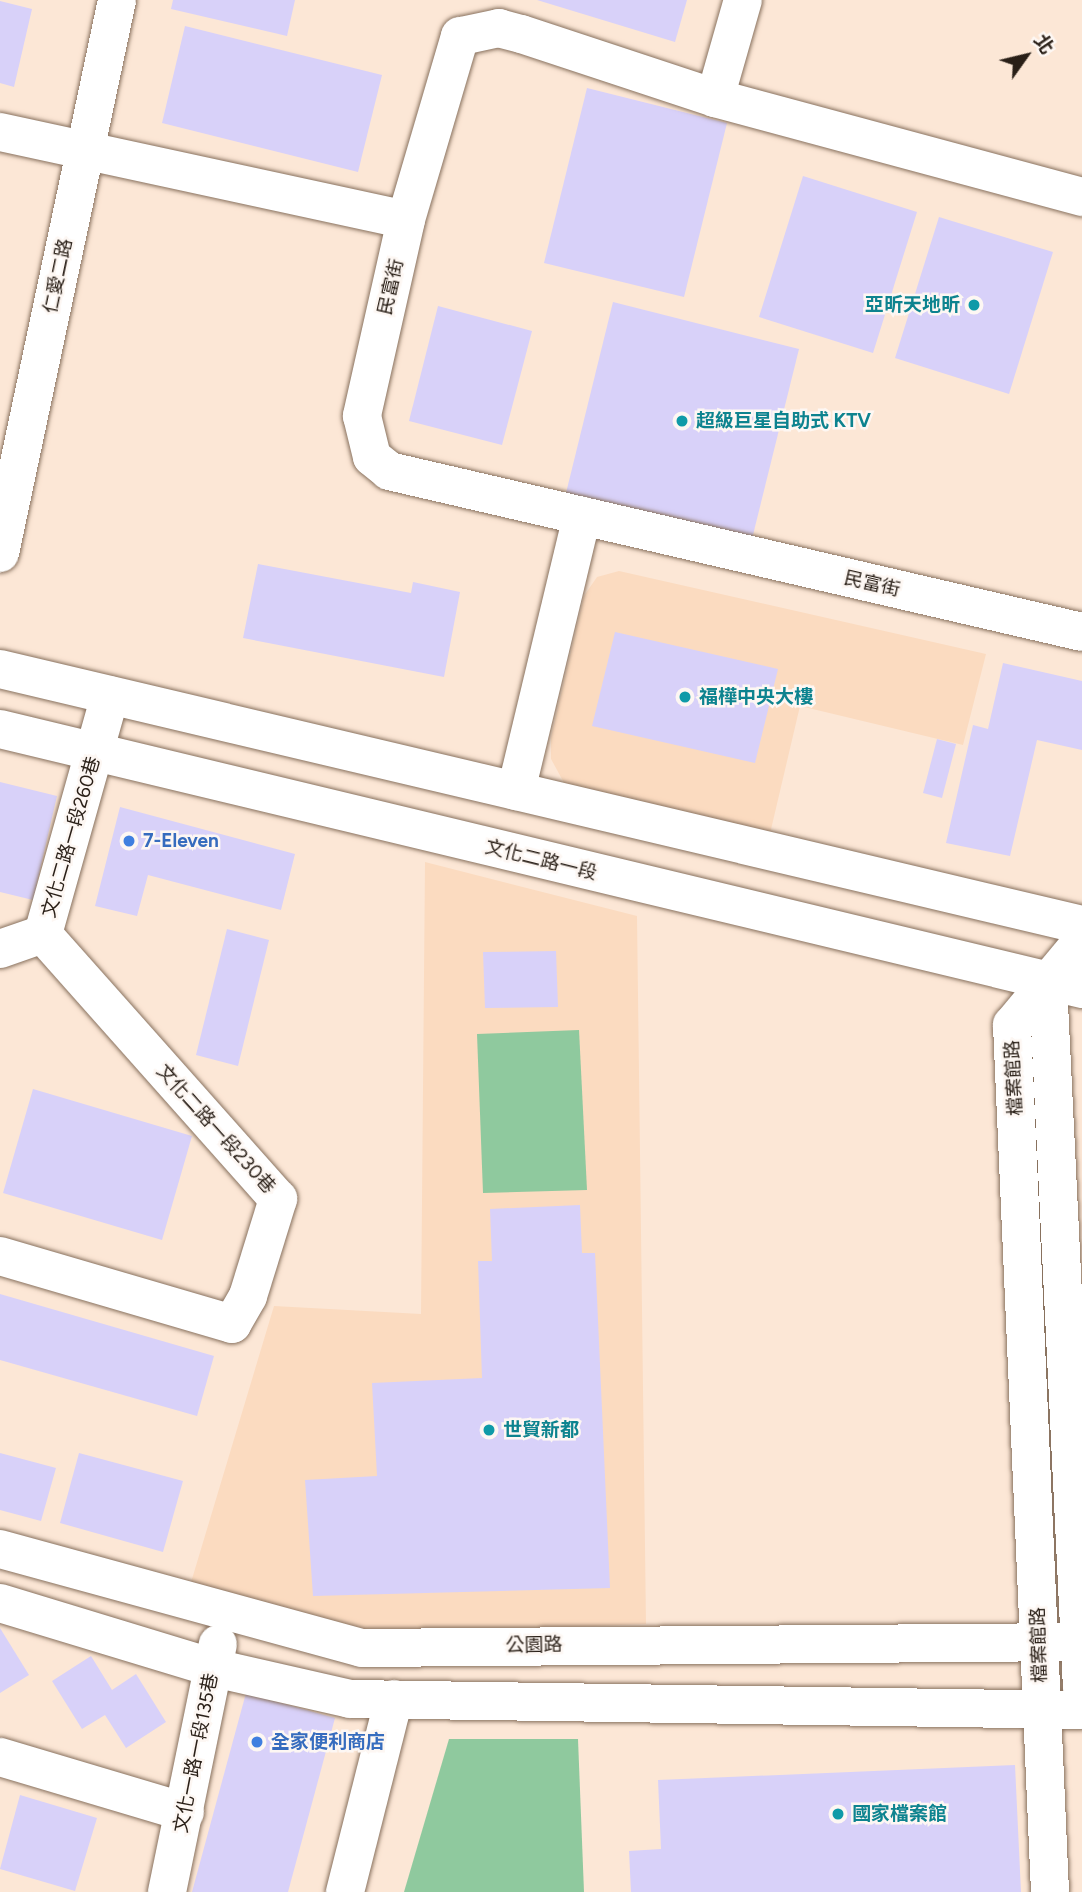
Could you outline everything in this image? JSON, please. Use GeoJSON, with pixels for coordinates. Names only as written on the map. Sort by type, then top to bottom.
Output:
{"type":"FeatureCollection","features":[{"type":"Feature","properties":{"kind":"street","name":"仁愛二路"},"geometry":{"type":"LineString","coordinates":[[0,553],[117,0]]}},
{"type":"Feature","properties":{"kind":"street"},"geometry":{"type":"LineString","coordinates":[[715,98],[743,0]]}},
{"type":"Feature","properties":{"kind":"street","name":"民富街"},"geometry":{"type":"LineString","coordinates":[[1082,197],[715,98],[499,28],[460,36],[406,220],[362,416],[372,457],[389,471],[1082,632]]}},
{"type":"Feature","properties":{"kind":"street"},"geometry":{"type":"LineString","coordinates":[[0,132],[406,220]]}},
{"type":"Feature","properties":{"kind":"street"},"geometry":{"type":"LineString","coordinates":[[516,791],[582,516]]}},
{"type":"Feature","properties":{"kind":"street"},"geometry":{"type":"LineString","coordinates":[[0,669],[1082,925]]}},
{"type":"Feature","properties":{"kind":"street","name":"文化二路一段260巷"},"geometry":{"type":"LineString","coordinates":[[0,949],[43,934],[110,695]]}},
{"type":"Feature","properties":{"kind":"street","name":"文化二路一段"},"geometry":{"type":"LineString","coordinates":[[0,729],[1065,986]]}},
{"type":"Feature","properties":{"kind":"street","name":"文化二路一段230巷"},"geometry":{"type":"LineString","coordinates":[[0,1256],[232,1324],[248,1296],[278,1199],[43,934]]}},
{"type":"Feature","properties":{"kind":"street"},"geometry":{"type":"LineString","coordinates":[[1065,986],[1082,941]]}},
{"type":"Feature","properties":{"kind":"street","name":"檔案館路"},"geometry":{"type":"LineString","coordinates":[[1050,1892],[1012,1025],[1065,986]]}},
{"type":"Feature","properties":{"kind":"street","name":"檔案館路"},"geometry":{"type":"LineString","coordinates":[[1065,986],[1082,1688]]}},
{"type":"Feature","properties":{"kind":"street"},"geometry":{"type":"LineString","coordinates":[[1021,1226],[1072,1233]]}},
{"type":"Feature","properties":{"kind":"street","name":"公園路"},"geometry":{"type":"LineString","coordinates":[[0,1549],[224,1615],[362,1648],[1081,1642]]}},
{"type":"Feature","properties":{"kind":"street"},"geometry":{"type":"LineString","coordinates":[[0,1603],[214,1668],[350,1699],[1082,1710]]}},
{"type":"Feature","properties":{"kind":"street","name":"文化一路一段135巷"},"geometry":{"type":"LineString","coordinates":[[167,1892],[224,1615]]}},
{"type":"Feature","properties":{"kind":"street"},"geometry":{"type":"LineString","coordinates":[[350,1699],[362,1648]]}},
{"type":"Feature","properties":{"kind":"street"},"geometry":{"type":"LineString","coordinates":[[345,1892],[394,1699]]}},
{"type":"Feature","properties":{"kind":"street"},"geometry":{"type":"LineString","coordinates":[[0,1757],[185,1812]]}},
{"type":"Feature","properties":{"kind":"shaded area","name":"福樺中央大樓"},"geometry":{"type":"Polygon","coordinates":[[[619,571],[986,654],[963,745],[800,706],[769,838],[568,790],[551,759],[551,737],[584,596],[597,577],[619,571]]]}},
{"type":"Feature","properties":{"kind":"shaded area","name":"世貿新都"},"geometry":{"type":"Polygon","coordinates":[[[425,862],[637,916],[646,1624],[364,1635],[189,1589],[274,1306],[421,1314],[425,862]]]}},
{"type":"Feature","properties":{"kind":"green space"},"geometry":{"type":"Polygon","coordinates":[[[579,1030],[587,1190],[483,1193],[477,1034],[579,1030]]]}},
{"type":"Feature","properties":{"kind":"green space"},"geometry":{"type":"Polygon","coordinates":[[[449,1739],[578,1739],[584,1892],[404,1892],[449,1739]]]}},
{"type":"Feature","properties":{"kind":"building"},"geometry":{"type":"Polygon","coordinates":[[[173,0],[295,0],[287,36],[171,9],[173,0]]]}},
{"type":"Feature","properties":{"kind":"building"},"geometry":{"type":"Polygon","coordinates":[[[537,0],[687,0],[675,42],[537,0]]]}},
{"type":"Feature","properties":{"kind":"building"},"geometry":{"type":"Polygon","coordinates":[[[0,1],[32,9],[14,87],[0,83],[0,1]]]}},
{"type":"Feature","properties":{"kind":"building"},"geometry":{"type":"Polygon","coordinates":[[[185,26],[382,75],[358,172],[162,123],[185,26]]]}},
{"type":"Feature","properties":{"kind":"building"},"geometry":{"type":"Polygon","coordinates":[[[587,88],[727,123],[684,297],[544,263],[587,88]]]}},
{"type":"Feature","properties":{"kind":"building","name":"亞昕天地昕"},"geometry":{"type":"Polygon","coordinates":[[[803,176],[917,212],[873,353],[759,317],[803,176]]]}},
{"type":"Feature","properties":{"kind":"building","name":"亞昕天地昕"},"geometry":{"type":"Polygon","coordinates":[[[939,217],[1053,252],[1009,394],[895,358],[939,217]]]}},
{"type":"Feature","properties":{"kind":"building","name":"超級巨星自助式 KTV"},"geometry":{"type":"Polygon","coordinates":[[[613,302],[799,349],[752,539],[566,493],[613,302]]]}},
{"type":"Feature","properties":{"kind":"building"},"geometry":{"type":"Polygon","coordinates":[[[438,306],[532,331],[502,445],[409,421],[438,306]]]}},
{"type":"Feature","properties":{"kind":"building"},"geometry":{"type":"Polygon","coordinates":[[[258,564],[411,593],[413,582],[460,592],[444,677],[243,638],[258,564]]]}},
{"type":"Feature","properties":{"kind":"building","name":"福樺中央大樓"},"geometry":{"type":"Polygon","coordinates":[[[615,632],[778,669],[755,763],[592,726],[615,632]]]}},
{"type":"Feature","properties":{"kind":"building"},"geometry":{"type":"Polygon","coordinates":[[[1003,663],[1082,681],[1082,750],[1037,740],[1010,856],[946,843],[973,725],[988,729],[1003,663]]]}},
{"type":"Feature","properties":{"kind":"building"},"geometry":{"type":"Polygon","coordinates":[[[937,739],[956,744],[942,798],[923,793],[937,739]]]}},
{"type":"Feature","properties":{"kind":"building"},"geometry":{"type":"Polygon","coordinates":[[[0,782],[57,796],[33,900],[0,892],[0,782]]]}},
{"type":"Feature","properties":{"kind":"building"},"geometry":{"type":"Polygon","coordinates":[[[120,807],[295,854],[281,910],[148,875],[137,916],[95,906],[120,807]]]}},
{"type":"Feature","properties":{"kind":"building"},"geometry":{"type":"Polygon","coordinates":[[[227,929],[269,940],[238,1066],[196,1055],[227,929]]]}},
{"type":"Feature","properties":{"kind":"building"},"geometry":{"type":"Polygon","coordinates":[[[556,951],[558,1007],[485,1008],[483,952],[556,951]]]}},
{"type":"Feature","properties":{"kind":"building"},"geometry":{"type":"Polygon","coordinates":[[[33,1089],[192,1136],[162,1240],[3,1193],[33,1089]]]}},
{"type":"Feature","properties":{"kind":"building","name":"世貿新都"},"geometry":{"type":"Polygon","coordinates":[[[580,1205],[582,1253],[595,1253],[610,1588],[313,1596],[305,1480],[377,1476],[372,1383],[482,1378],[478,1261],[492,1261],[490,1209],[580,1205]]]}},
{"type":"Feature","properties":{"kind":"building"},"geometry":{"type":"Polygon","coordinates":[[[0,1294],[214,1356],[197,1416],[0,1360],[0,1294]]]}},
{"type":"Feature","properties":{"kind":"building"},"geometry":{"type":"Polygon","coordinates":[[[0,1453],[56,1468],[41,1521],[0,1510],[0,1453]]]}},
{"type":"Feature","properties":{"kind":"building"},"geometry":{"type":"Polygon","coordinates":[[[79,1453],[183,1481],[163,1552],[60,1523],[79,1453]]]}},
{"type":"Feature","properties":{"kind":"building"},"geometry":{"type":"Polygon","coordinates":[[[0,1628],[29,1675],[0,1693],[0,1628]]]}},
{"type":"Feature","properties":{"kind":"building"},"geometry":{"type":"Polygon","coordinates":[[[91,1656],[112,1690],[136,1674],[166,1722],[126,1748],[105,1715],[82,1729],[52,1681],[91,1656]]]}},
{"type":"Feature","properties":{"kind":"building"},"geometry":{"type":"Polygon","coordinates":[[[246,1693],[335,1718],[288,1892],[192,1892],[246,1693]]]}},
{"type":"Feature","properties":{"kind":"building","name":"國家檔案館"},"geometry":{"type":"Polygon","coordinates":[[[1015,1765],[1021,1892],[631,1892],[629,1851],[661,1849],[658,1780],[1015,1765]]]}},
{"type":"Feature","properties":{"kind":"building"},"geometry":{"type":"Polygon","coordinates":[[[20,1795],[97,1818],[75,1891],[0,1869],[20,1795]]]}},
{"type":"Feature","properties":{"kind":"place","name":"亞昕天地昕"},"geometry":{"type":"Point","coordinates":[974,305]}},
{"type":"Feature","properties":{"kind":"place","name":"超級巨星自助式 KTV"},"geometry":{"type":"Point","coordinates":[682,421]}},
{"type":"Feature","properties":{"kind":"place","name":"福樺中央大樓"},"geometry":{"type":"Point","coordinates":[685,697]}},
{"type":"Feature","properties":{"kind":"place","name":"7-Eleven"},"geometry":{"type":"Point","coordinates":[129,841]}},
{"type":"Feature","properties":{"kind":"place","name":"世貿新都"},"geometry":{"type":"Point","coordinates":[489,1430]}},
{"type":"Feature","properties":{"kind":"place","name":"全家便利商店"},"geometry":{"type":"Point","coordinates":[257,1742]}},
{"type":"Feature","properties":{"kind":"place","name":"國家檔案館"},"geometry":{"type":"Point","coordinates":[838,1814]}}]}
